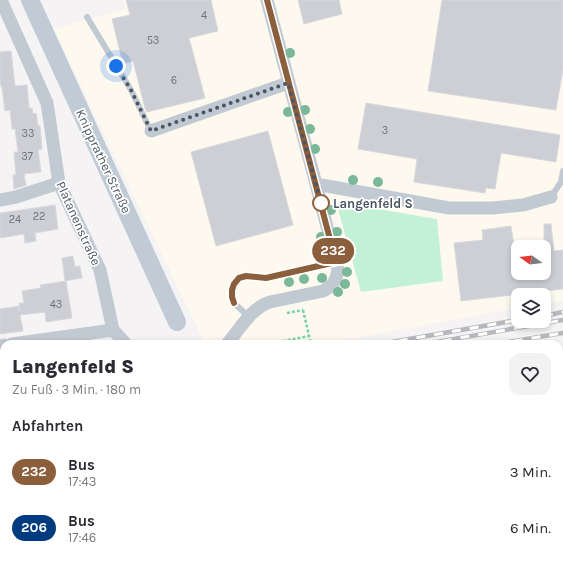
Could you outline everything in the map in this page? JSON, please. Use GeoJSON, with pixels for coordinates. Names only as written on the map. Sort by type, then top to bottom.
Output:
{"type":"FeatureCollection","features":[{"type":"Feature","properties":{"kind":"main road","name":"Knipprather Straße"},"geometry":{"type":"LineString","coordinates":[[30,0],[177,322]]}},
{"type":"Feature","properties":{"kind":"street","name":"Platanenstraße"},"geometry":{"type":"LineString","coordinates":[[1,0],[47,103],[59,183],[100,270],[113,330]]}},
{"type":"Feature","properties":{"kind":"street"},"geometry":{"type":"LineString","coordinates":[[230,340],[249,317],[264,304],[323,291],[329,288],[333,283],[338,270],[266,0]]}},
{"type":"Feature","properties":{"kind":"street"},"geometry":{"type":"LineString","coordinates":[[151,131],[288,83]]}},
{"type":"Feature","properties":{"kind":"street"},"geometry":{"type":"LineString","coordinates":[[0,200],[16,197],[59,183]]}},
{"type":"Feature","properties":{"kind":"street"},"geometry":{"type":"LineString","coordinates":[[316,184],[449,208],[493,208],[523,205],[551,197]]}},
{"type":"Feature","properties":{"kind":"street"},"geometry":{"type":"LineString","coordinates":[[41,340],[113,330],[122,340]]}},
{"type":"Feature","properties":{"kind":"lane"},"geometry":{"type":"LineString","coordinates":[[87,17],[131,90],[151,131]]}},
{"type":"Feature","properties":{"kind":"lane"},"geometry":{"type":"LineString","coordinates":[[551,197],[561,182],[563,171]]}},
{"type":"Feature","properties":{"kind":"lane"},"geometry":{"type":"LineString","coordinates":[[249,317],[234,303],[232,297],[234,284],[239,278],[246,276],[266,278],[336,262]]}},
{"type":"Feature","properties":{"kind":"path"},"geometry":{"type":"LineString","coordinates":[[282,314],[304,310]]}},
{"type":"Feature","properties":{"kind":"path"},"geometry":{"type":"LineString","coordinates":[[305,315],[310,340]]}},
{"type":"Feature","properties":{"kind":"path"},"geometry":{"type":"LineString","coordinates":[[288,340],[309,336]]}},
{"type":"Feature","properties":{"kind":"shaded area"},"geometry":{"type":"Polygon","coordinates":[[[123,0],[563,0],[563,301],[551,303],[551,288],[511,288],[511,309],[345,340],[203,340],[54,29],[126,9],[123,0]]]}},
{"type":"Feature","properties":{"kind":"green space"},"geometry":{"type":"Polygon","coordinates":[[[343,203],[437,219],[443,281],[361,292],[338,209],[339,204],[343,203]]]}},
{"type":"Feature","properties":{"kind":"building"},"geometry":{"type":"Polygon","coordinates":[[[126,0],[211,0],[218,31],[189,38],[205,98],[147,112],[133,61],[123,64],[112,19],[130,15],[126,0]]]}},
{"type":"Feature","properties":{"kind":"building"},"geometry":{"type":"Polygon","coordinates":[[[298,0],[339,0],[342,14],[304,24],[298,0]]]}},
{"type":"Feature","properties":{"kind":"building"},"geometry":{"type":"Polygon","coordinates":[[[442,0],[563,0],[563,69],[556,110],[428,91],[442,0]]]}},
{"type":"Feature","properties":{"kind":"building"},"geometry":{"type":"Polygon","coordinates":[[[11,51],[15,86],[27,85],[29,108],[32,108],[33,114],[36,113],[38,126],[40,126],[42,149],[38,150],[41,172],[24,174],[26,185],[14,189],[13,175],[16,175],[14,152],[18,152],[15,129],[12,129],[10,110],[5,111],[0,79],[0,52],[11,51]]]}},
{"type":"Feature","properties":{"kind":"building"},"geometry":{"type":"Polygon","coordinates":[[[366,103],[560,135],[556,162],[501,153],[495,189],[486,188],[485,193],[414,182],[417,159],[358,149],[366,103]]]}},
{"type":"Feature","properties":{"kind":"building"},"geometry":{"type":"Polygon","coordinates":[[[268,131],[293,225],[216,246],[191,152],[268,131]]]}},
{"type":"Feature","properties":{"kind":"building"},"geometry":{"type":"Polygon","coordinates":[[[55,205],[58,229],[35,233],[36,241],[25,243],[24,234],[0,238],[0,213],[55,205]]]}},
{"type":"Feature","properties":{"kind":"building"},"geometry":{"type":"Polygon","coordinates":[[[544,224],[551,224],[554,251],[563,250],[563,289],[551,290],[551,288],[511,288],[511,295],[461,301],[454,243],[483,240],[482,230],[511,226],[513,240],[511,240],[511,280],[551,280],[551,240],[544,240],[544,224]]]}},
{"type":"Feature","properties":{"kind":"building"},"geometry":{"type":"Polygon","coordinates":[[[73,256],[75,267],[80,266],[82,278],[65,281],[62,258],[73,256]]]}},
{"type":"Feature","properties":{"kind":"building"},"geometry":{"type":"Polygon","coordinates":[[[66,281],[72,318],[46,322],[45,312],[20,315],[23,331],[0,334],[0,309],[19,306],[20,312],[19,303],[24,303],[22,291],[41,288],[40,285],[66,281]]]}},
{"type":"Feature","properties":{"kind":"railway"},"geometry":{"type":"LineString","coordinates":[[551,315],[563,312]]}},
{"type":"Feature","properties":{"kind":"railway"},"geometry":{"type":"LineString","coordinates":[[448,340],[563,320]]}},
{"type":"Feature","properties":{"kind":"railway"},"geometry":{"type":"LineString","coordinates":[[404,340],[511,321]]}},
{"type":"Feature","properties":{"kind":"railway"},"geometry":{"type":"LineString","coordinates":[[520,340],[563,333]]}},
{"type":"Feature","properties":{"kind":"bus line","name":"232"},"geometry":{"type":"LineString","coordinates":[[234,303],[232,290],[234,284],[239,278],[252,276],[266,278],[336,262],[267,0]]}},
{"type":"Feature","properties":{"kind":"place","name":"Langenfeld S"},"geometry":{"type":"Point","coordinates":[321,203]}},
{"type":"Feature","properties":{"kind":"route"},"geometry":{"type":"LineString","coordinates":[[116,66],[131,90],[151,131],[288,83],[321,203]]}}]}
